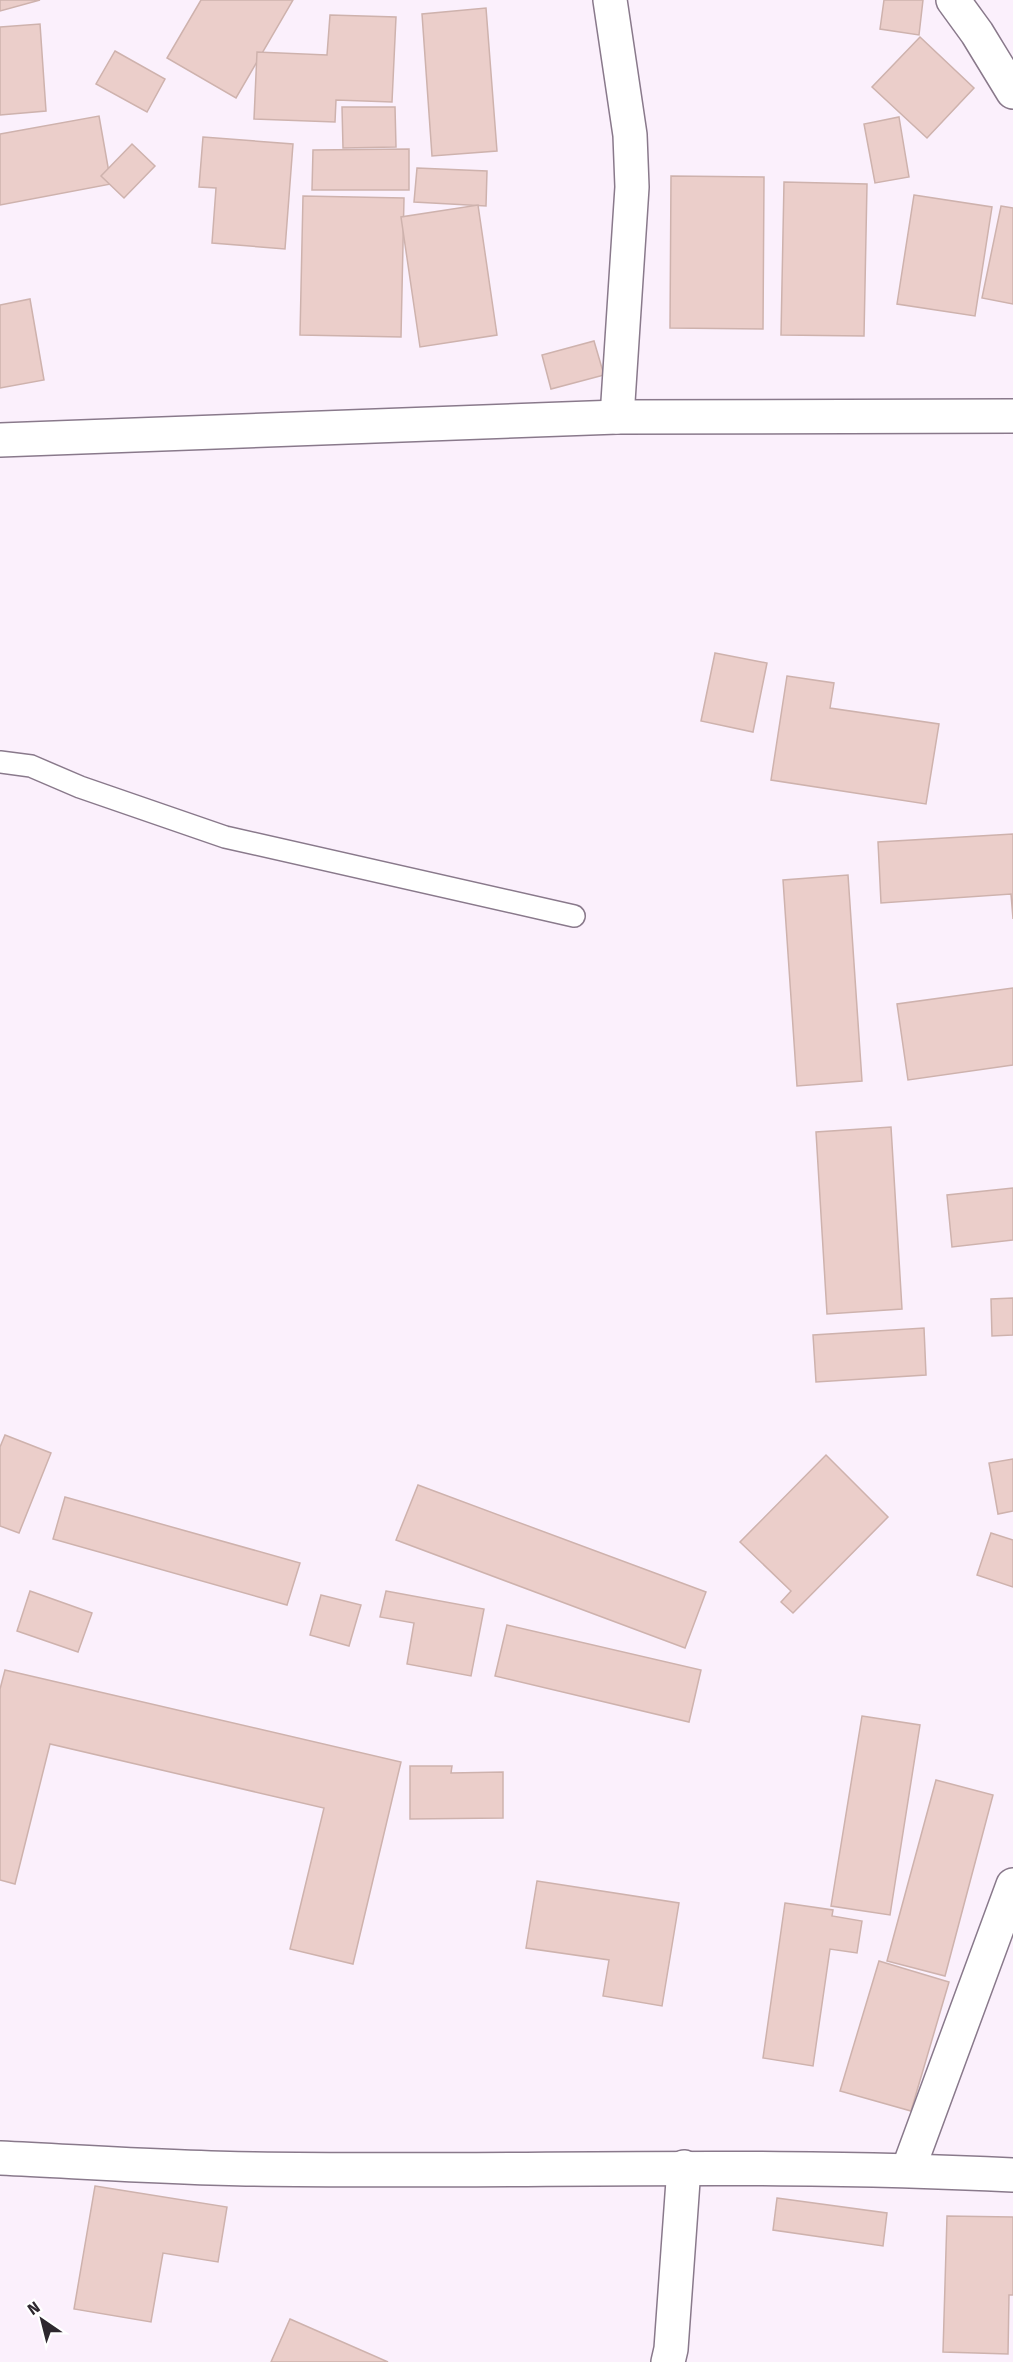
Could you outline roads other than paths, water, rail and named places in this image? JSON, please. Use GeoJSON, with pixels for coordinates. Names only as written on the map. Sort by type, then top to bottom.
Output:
{"type":"FeatureCollection","features":[{"type":"Feature","properties":{"kind":"street"},"geometry":{"type":"LineString","coordinates":[[610,0],[630,135],[632,187],[616,417]]}},
{"type":"Feature","properties":{"kind":"street"},"geometry":{"type":"LineString","coordinates":[[953,0],[977,33],[1013,92]]}},
{"type":"Feature","properties":{"kind":"street"},"geometry":{"type":"LineString","coordinates":[[0,440],[616,417],[1013,416]]}},
{"type":"Feature","properties":{"kind":"street"},"geometry":{"type":"LineString","coordinates":[[908,2170],[1013,1885]]}},
{"type":"Feature","properties":{"kind":"street"},"geometry":{"type":"LineString","coordinates":[[0,2158],[254,2169],[684,2167],[908,2170],[1013,2175]]}},
{"type":"Feature","properties":{"kind":"street"},"geometry":{"type":"LineString","coordinates":[[668,2362],[671,2349],[684,2167]]}},
{"type":"Feature","properties":{"kind":"lane"},"geometry":{"type":"LineString","coordinates":[[0,762],[31,766],[80,787],[225,837],[574,916]]}}]}
